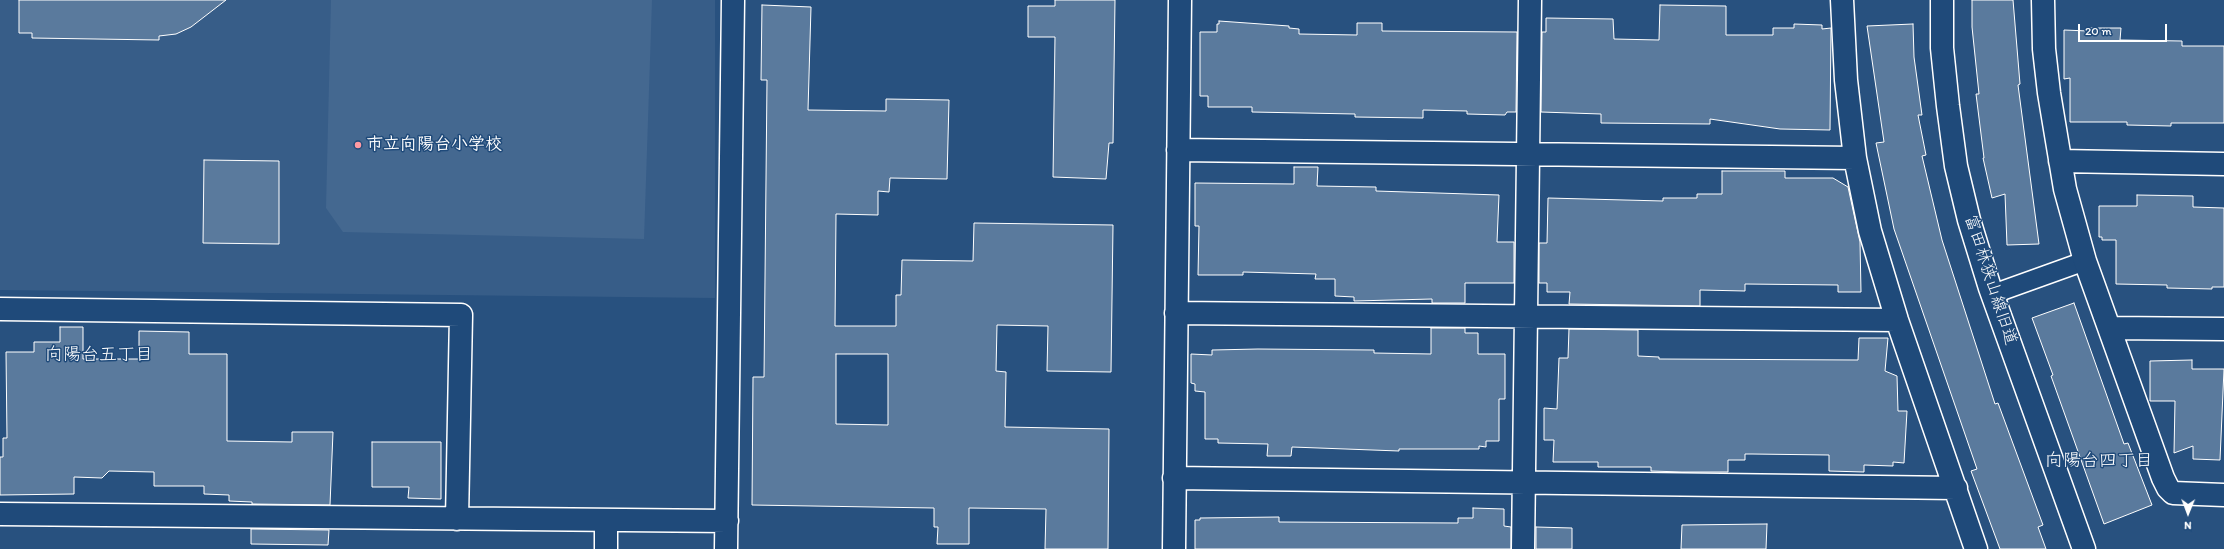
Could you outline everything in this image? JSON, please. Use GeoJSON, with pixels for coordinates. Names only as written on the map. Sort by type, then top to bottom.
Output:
{"type":"FeatureCollection","features":[{"type":"Feature","properties":{"kind":"street"},"geometry":{"type":"LineString","coordinates":[[726,549],[733,0]]}},
{"type":"Feature","properties":{"kind":"street"},"geometry":{"type":"LineString","coordinates":[[1174,549],[1180,0]]}},
{"type":"Feature","properties":{"kind":"street"},"geometry":{"type":"LineString","coordinates":[[1523,549],[1530,0]]}},
{"type":"Feature","properties":{"kind":"street"},"geometry":{"type":"LineString","coordinates":[[1842,0],[1846,80],[1855,158],[1870,231],[1897,320],[1976,549]]}},
{"type":"Feature","properties":{"kind":"street","name":"富田林狭山線旧道"},"geometry":{"type":"LineString","coordinates":[[1942,0],[1942,48],[1956,166],[1969,220],[1993,294],[2084,549]]}},
{"type":"Feature","properties":{"kind":"street"},"geometry":{"type":"LineString","coordinates":[[2043,0],[2045,56],[2060,161],[2085,261],[2168,488],[2173,493],[2224,495]]}},
{"type":"Feature","properties":{"kind":"street"},"geometry":{"type":"LineString","coordinates":[[1178,150],[1855,158]]}},
{"type":"Feature","properties":{"kind":"street"},"geometry":{"type":"LineString","coordinates":[[2060,161],[2224,164]]}},
{"type":"Feature","properties":{"kind":"street"},"geometry":{"type":"LineString","coordinates":[[0,309],[461,315],[457,519]]}},
{"type":"Feature","properties":{"kind":"street"},"geometry":{"type":"LineString","coordinates":[[1176,314],[1897,320]]}},
{"type":"Feature","properties":{"kind":"street"},"geometry":{"type":"LineString","coordinates":[[2110,328],[2224,329]]}},
{"type":"Feature","properties":{"kind":"street"},"geometry":{"type":"LineString","coordinates":[[1174,478],[1956,488]]}},
{"type":"Feature","properties":{"kind":"street"},"geometry":{"type":"LineString","coordinates":[[0,514],[727,521]]}},
{"type":"Feature","properties":{"kind":"street"},"geometry":{"type":"LineString","coordinates":[[606,521],[606,549]]}},
{"type":"Feature","properties":{"kind":"lane"},"geometry":{"type":"LineString","coordinates":[[1993,294],[2085,261]]}},
{"type":"Feature","properties":{"kind":"shaded area","name":"市立向陽台小学校"},"geometry":{"type":"Polygon","coordinates":[[[0,0],[715,0],[715,298],[0,290],[0,0]]]}},
{"type":"Feature","properties":{"kind":"shaded area"},"geometry":{"type":"Polygon","coordinates":[[[331,0],[652,0],[644,239],[343,232],[326,208],[331,0]]]}},
{"type":"Feature","properties":{"kind":"building"},"geometry":{"type":"Polygon","coordinates":[[[19,0],[226,0],[191,27],[176,34],[159,36],[159,40],[32,38],[32,33],[19,33],[19,0]]]}},
{"type":"Feature","properties":{"kind":"building"},"geometry":{"type":"Polygon","coordinates":[[[1055,0],[1115,0],[1113,143],[1109,143],[1106,179],[1053,177],[1055,37],[1028,37],[1028,6],[1055,6],[1055,0]]]}},
{"type":"Feature","properties":{"kind":"building"},"geometry":{"type":"Polygon","coordinates":[[[1972,0],[2013,0],[2020,84],[2018,85],[2039,244],[2007,245],[2005,194],[1992,198],[1983,158],[1976,94],[1979,94],[1972,27],[1972,0]]]}},
{"type":"Feature","properties":{"kind":"building"},"geometry":{"type":"Polygon","coordinates":[[[762,5],[811,7],[808,110],[886,111],[886,99],[949,100],[947,179],[890,178],[889,192],[878,191],[878,215],[836,214],[835,326],[896,326],[896,295],[901,295],[902,260],[973,261],[974,223],[1113,225],[1111,372],[1047,371],[1048,326],[997,325],[996,371],[1006,372],[1005,427],[1109,429],[1108,549],[1045,549],[1046,509],[969,508],[969,544],[937,544],[938,527],[934,527],[934,508],[752,505],[753,377],[764,377],[767,80],[761,80],[762,5]],[[836,354],[836,424],[888,425],[888,354],[836,354]]]}},
{"type":"Feature","properties":{"kind":"building"},"geometry":{"type":"Polygon","coordinates":[[[1660,5],[1726,6],[1726,35],[1773,35],[1773,28],[1794,28],[1794,24],[1822,25],[1822,29],[1831,28],[1830,130],[1780,129],[1710,119],[1710,124],[1601,123],[1601,114],[1541,112],[1542,32],[1546,32],[1546,18],[1613,19],[1614,39],[1659,40],[1660,5]]]}},
{"type":"Feature","properties":{"kind":"building"},"geometry":{"type":"Polygon","coordinates":[[[1219,21],[1289,26],[1289,28],[1299,29],[1299,34],[1357,35],[1357,23],[1382,23],[1382,31],[1517,32],[1516,112],[1507,112],[1505,115],[1467,114],[1467,111],[1423,110],[1423,118],[1355,117],[1355,114],[1252,112],[1252,107],[1208,107],[1208,96],[1200,96],[1200,32],[1217,32],[1217,24],[1219,24],[1219,21]]]}},
{"type":"Feature","properties":{"kind":"building"},"geometry":{"type":"Polygon","coordinates":[[[1913,24],[1914,57],[1922,115],[1918,115],[1926,155],[1922,156],[1942,240],[1995,404],[1998,403],[2043,525],[2038,527],[2046,549],[2000,549],[1971,471],[1977,469],[1894,229],[1876,143],[1884,142],[1867,26],[1913,24]]]}},
{"type":"Feature","properties":{"kind":"building"},"geometry":{"type":"Polygon","coordinates":[[[2088,28],[2121,28],[2120,40],[2182,41],[2182,46],[2224,46],[2224,123],[2171,123],[2171,126],[2127,125],[2127,122],[2070,122],[2070,78],[2064,79],[2064,30],[2088,31],[2088,28]]]}},
{"type":"Feature","properties":{"kind":"building"},"geometry":{"type":"Polygon","coordinates":[[[204,160],[279,161],[279,244],[203,243],[204,160]]]}},
{"type":"Feature","properties":{"kind":"building"},"geometry":{"type":"Polygon","coordinates":[[[1294,167],[1318,167],[1317,186],[1376,187],[1376,191],[1499,195],[1497,242],[1514,242],[1514,283],[1465,283],[1465,303],[1432,303],[1432,299],[1354,301],[1354,297],[1335,296],[1335,279],[1315,279],[1316,274],[1243,272],[1243,275],[1198,275],[1199,226],[1195,226],[1195,183],[1294,184],[1294,167]]]}},
{"type":"Feature","properties":{"kind":"building"},"geometry":{"type":"Polygon","coordinates":[[[1722,171],[1785,171],[1785,178],[1833,178],[1848,187],[1860,242],[1861,292],[1838,292],[1838,285],[1745,284],[1745,291],[1700,290],[1700,306],[1569,304],[1570,292],[1547,292],[1547,283],[1539,283],[1539,243],[1547,243],[1548,198],[1663,201],[1663,198],[1697,198],[1697,194],[1722,194],[1722,171]]]}},
{"type":"Feature","properties":{"kind":"building"},"geometry":{"type":"Polygon","coordinates":[[[2137,195],[2193,196],[2193,207],[2224,208],[2224,287],[2212,287],[2212,289],[2167,288],[2167,285],[2116,284],[2116,240],[2102,240],[2102,237],[2099,237],[2099,206],[2137,206],[2137,195]]]}},
{"type":"Feature","properties":{"kind":"building"},"geometry":{"type":"Polygon","coordinates":[[[2074,303],[2124,444],[2128,443],[2152,505],[2104,524],[2051,376],[2053,375],[2032,318],[2074,303]]]}},
{"type":"Feature","properties":{"kind":"building"},"geometry":{"type":"Polygon","coordinates":[[[60,327],[83,327],[83,359],[139,359],[139,331],[189,332],[189,354],[227,354],[227,441],[292,442],[292,432],[333,432],[330,505],[252,504],[252,502],[229,501],[229,495],[204,494],[204,486],[154,486],[154,472],[109,471],[102,478],[74,477],[74,494],[0,495],[0,457],[3,457],[3,438],[7,438],[6,352],[34,352],[34,342],[60,342],[60,327]]]}},
{"type":"Feature","properties":{"kind":"building"},"geometry":{"type":"Polygon","coordinates":[[[1431,328],[1465,328],[1465,333],[1478,333],[1478,354],[1505,354],[1505,399],[1499,399],[1499,441],[1486,441],[1486,447],[1479,446],[1479,449],[1399,449],[1399,451],[1292,447],[1291,456],[1267,456],[1268,444],[1218,443],[1218,439],[1205,439],[1205,392],[1195,391],[1195,384],[1191,383],[1191,354],[1212,355],[1212,350],[1258,349],[1374,350],[1374,353],[1431,354],[1431,328]]]}},
{"type":"Feature","properties":{"kind":"building"},"geometry":{"type":"Polygon","coordinates":[[[1569,329],[1638,330],[1638,356],[1659,357],[1659,359],[1858,360],[1859,338],[1888,338],[1885,371],[1897,376],[1898,411],[1907,411],[1904,463],[1893,462],[1893,466],[1864,465],[1864,472],[1829,471],[1829,455],[1745,454],[1745,460],[1728,460],[1728,472],[1682,472],[1651,471],[1651,467],[1598,467],[1598,462],[1553,462],[1554,440],[1544,440],[1544,408],[1557,409],[1559,358],[1568,358],[1569,329]]]}},
{"type":"Feature","properties":{"kind":"building"},"geometry":{"type":"Polygon","coordinates":[[[2192,360],[2192,369],[2224,369],[2220,460],[2193,459],[2193,446],[2174,453],[2175,401],[2150,401],[2150,361],[2192,360]]]}},
{"type":"Feature","properties":{"kind":"building"},"geometry":{"type":"Polygon","coordinates":[[[372,442],[441,442],[441,499],[408,498],[409,487],[372,487],[372,442]]]}},
{"type":"Feature","properties":{"kind":"building"},"geometry":{"type":"Polygon","coordinates":[[[1473,508],[1504,509],[1504,526],[1511,527],[1511,549],[1195,549],[1195,520],[1200,520],[1200,518],[1279,517],[1279,522],[1458,523],[1458,518],[1473,518],[1473,508]]]}},
{"type":"Feature","properties":{"kind":"building"},"geometry":{"type":"Polygon","coordinates":[[[1767,524],[1766,549],[1681,549],[1682,525],[1767,524]]]}},
{"type":"Feature","properties":{"kind":"building"},"geometry":{"type":"Polygon","coordinates":[[[1536,527],[1572,528],[1572,549],[1536,549],[1536,527]]]}},
{"type":"Feature","properties":{"kind":"building"},"geometry":{"type":"Polygon","coordinates":[[[251,529],[329,530],[328,545],[251,544],[251,529]]]}},
{"type":"Feature","properties":{"kind":"place","name":"市立向陽台小学校"},"geometry":{"type":"Point","coordinates":[358,145]}},
{"type":"Feature","properties":{"kind":"district","name":"向陽台五丁目"},"geometry":{"type":"Point","coordinates":[99,355]}},
{"type":"Feature","properties":{"kind":"district","name":"向陽台四丁目"},"geometry":{"type":"Point","coordinates":[2099,461]}}]}
